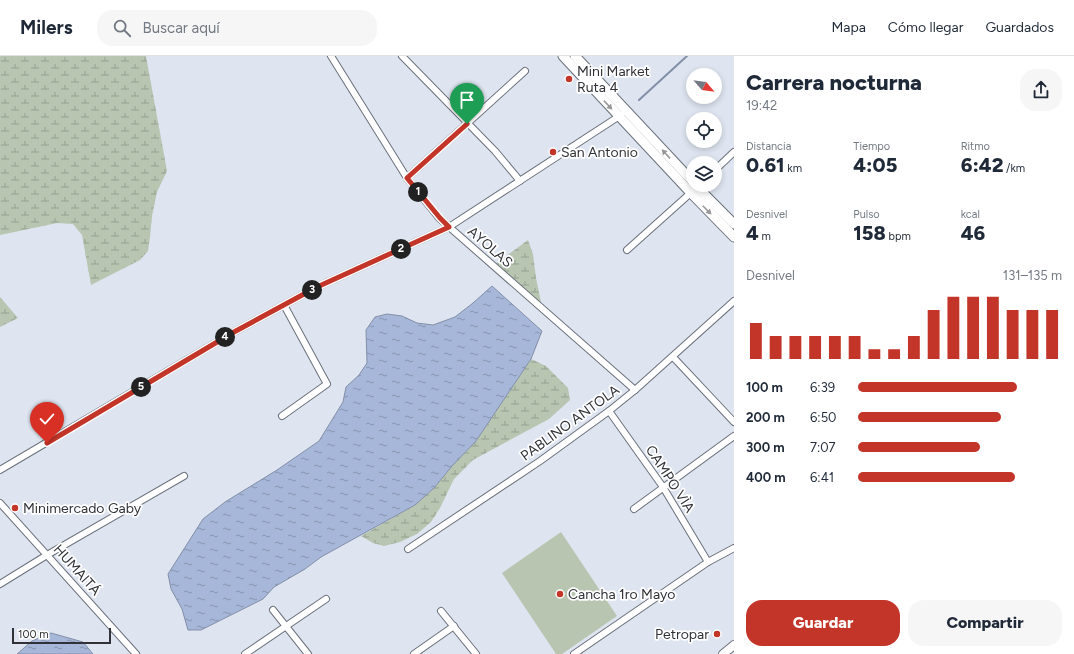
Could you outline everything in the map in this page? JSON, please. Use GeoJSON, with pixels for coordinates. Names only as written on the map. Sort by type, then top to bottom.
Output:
{"type":"FeatureCollection","features":[{"type":"Feature","properties":{"kind":"main road"},"geometry":{"type":"LineString","coordinates":[[562,56],[686,177]]}},
{"type":"Feature","properties":{"kind":"main road"},"geometry":{"type":"LineString","coordinates":[[575,56],[623,114]]}},
{"type":"Feature","properties":{"kind":"main road"},"geometry":{"type":"LineString","coordinates":[[700,192],[734,237]]}},
{"type":"Feature","properties":{"kind":"main road"},"geometry":{"type":"LineString","coordinates":[[701,192],[734,224]]}},
{"type":"Feature","properties":{"kind":"street","name":"AYOLAS"},"geometry":{"type":"LineString","coordinates":[[331,56],[407,178],[440,218],[635,390]]}},
{"type":"Feature","properties":{"kind":"street"},"geometry":{"type":"LineString","coordinates":[[402,56],[495,152],[520,181]]}},
{"type":"Feature","properties":{"kind":"street"},"geometry":{"type":"LineString","coordinates":[[407,178],[525,70]]}},
{"type":"Feature","properties":{"kind":"street"},"geometry":{"type":"LineString","coordinates":[[0,470],[234,332],[317,287],[449,227],[623,114]]}},
{"type":"Feature","properties":{"kind":"street"},"geometry":{"type":"LineString","coordinates":[[722,163],[734,152]]}},
{"type":"Feature","properties":{"kind":"street"},"geometry":{"type":"LineString","coordinates":[[627,250],[689,192]]}},
{"type":"Feature","properties":{"kind":"street","name":"PABLINO ANTOLA"},"geometry":{"type":"LineString","coordinates":[[408,549],[540,461],[609,411],[673,357],[734,301]]}},
{"type":"Feature","properties":{"kind":"street"},"geometry":{"type":"LineString","coordinates":[[282,416],[327,384],[284,305]]}},
{"type":"Feature","properties":{"kind":"street"},"geometry":{"type":"LineString","coordinates":[[673,357],[734,422]]}},
{"type":"Feature","properties":{"kind":"street","name":"CAMPO VÌA"},"geometry":{"type":"LineString","coordinates":[[609,411],[663,487],[708,562]]}},
{"type":"Feature","properties":{"kind":"street"},"geometry":{"type":"LineString","coordinates":[[634,509],[734,436]]}},
{"type":"Feature","properties":{"kind":"street"},"geometry":{"type":"LineString","coordinates":[[0,584],[47,555],[184,476]]}},
{"type":"Feature","properties":{"kind":"street","name":"HUMAITÁ"},"geometry":{"type":"LineString","coordinates":[[0,503],[136,654]]}},
{"type":"Feature","properties":{"kind":"street"},"geometry":{"type":"LineString","coordinates":[[574,654],[708,562],[734,548]]}},
{"type":"Feature","properties":{"kind":"street"},"geometry":{"type":"LineString","coordinates":[[245,654],[326,599]]}},
{"type":"Feature","properties":{"kind":"street"},"geometry":{"type":"LineString","coordinates":[[273,610],[308,654]]}},
{"type":"Feature","properties":{"kind":"street"},"geometry":{"type":"LineString","coordinates":[[441,611],[476,654]]}},
{"type":"Feature","properties":{"kind":"street"},"geometry":{"type":"LineString","coordinates":[[414,654],[454,626]]}},
{"type":"Feature","properties":{"kind":"street"},"geometry":{"type":"LineString","coordinates":[[723,654],[734,645]]}},
{"type":"Feature","properties":{"kind":"green space"},"geometry":{"type":"Polygon","coordinates":[[[0,56],[146,56],[167,171],[157,192],[152,216],[148,251],[140,260],[91,285],[82,235],[73,224],[57,223],[0,235],[0,56]]]}},
{"type":"Feature","properties":{"kind":"green space"},"geometry":{"type":"Polygon","coordinates":[[[528,240],[533,254],[542,307],[494,265],[528,240]]]}},
{"type":"Feature","properties":{"kind":"green space"},"geometry":{"type":"Polygon","coordinates":[[[0,297],[18,318],[0,327],[0,297]]]}},
{"type":"Feature","properties":{"kind":"green space"},"geometry":{"type":"Polygon","coordinates":[[[531,359],[546,366],[568,388],[570,400],[549,419],[473,460],[454,479],[440,508],[431,522],[417,534],[400,542],[384,546],[373,543],[361,536],[415,505],[434,488],[452,466],[476,441],[531,359]]]}},
{"type":"Feature","properties":{"kind":"green space","name":"Cancha 1ro Mayo"},"geometry":{"type":"Polygon","coordinates":[[[561,532],[617,616],[562,654],[556,654],[502,573],[561,532]]]}},
{"type":"Feature","properties":{"kind":"water"},"geometry":{"type":"Polygon","coordinates":[[[492,286],[542,331],[531,359],[476,441],[452,466],[434,488],[415,505],[321,557],[305,569],[274,587],[263,599],[201,630],[188,630],[182,609],[171,589],[168,574],[203,519],[225,502],[277,470],[319,441],[343,402],[346,387],[359,375],[367,363],[366,330],[375,317],[387,314],[402,316],[417,323],[433,325],[455,317],[492,286]]]}},
{"type":"Feature","properties":{"kind":"water"},"geometry":{"type":"Polygon","coordinates":[[[51,633],[83,642],[93,654],[17,654],[32,641],[51,633]]]}},
{"type":"Feature","properties":{"kind":"waterway"},"geometry":{"type":"LineString","coordinates":[[639,100],[687,56]]}},
{"type":"Feature","properties":{"kind":"place","name":"Mini Market Ruta 4"},"geometry":{"type":"Point","coordinates":[569,79]}},
{"type":"Feature","properties":{"kind":"place","name":"San Antonio"},"geometry":{"type":"Point","coordinates":[553,152]}},
{"type":"Feature","properties":{"kind":"place","name":"Minimercado Gaby"},"geometry":{"type":"Point","coordinates":[15,508]}},
{"type":"Feature","properties":{"kind":"place","name":"Cancha 1ro Mayo"},"geometry":{"type":"Point","coordinates":[560,594]}},
{"type":"Feature","properties":{"kind":"place","name":"Petropar"},"geometry":{"type":"Point","coordinates":[717,634]}},
{"type":"Feature","properties":{"kind":"route"},"geometry":{"type":"LineString","coordinates":[[47,443],[234,332],[317,287],[449,227],[407,178],[467,124]]}}]}
